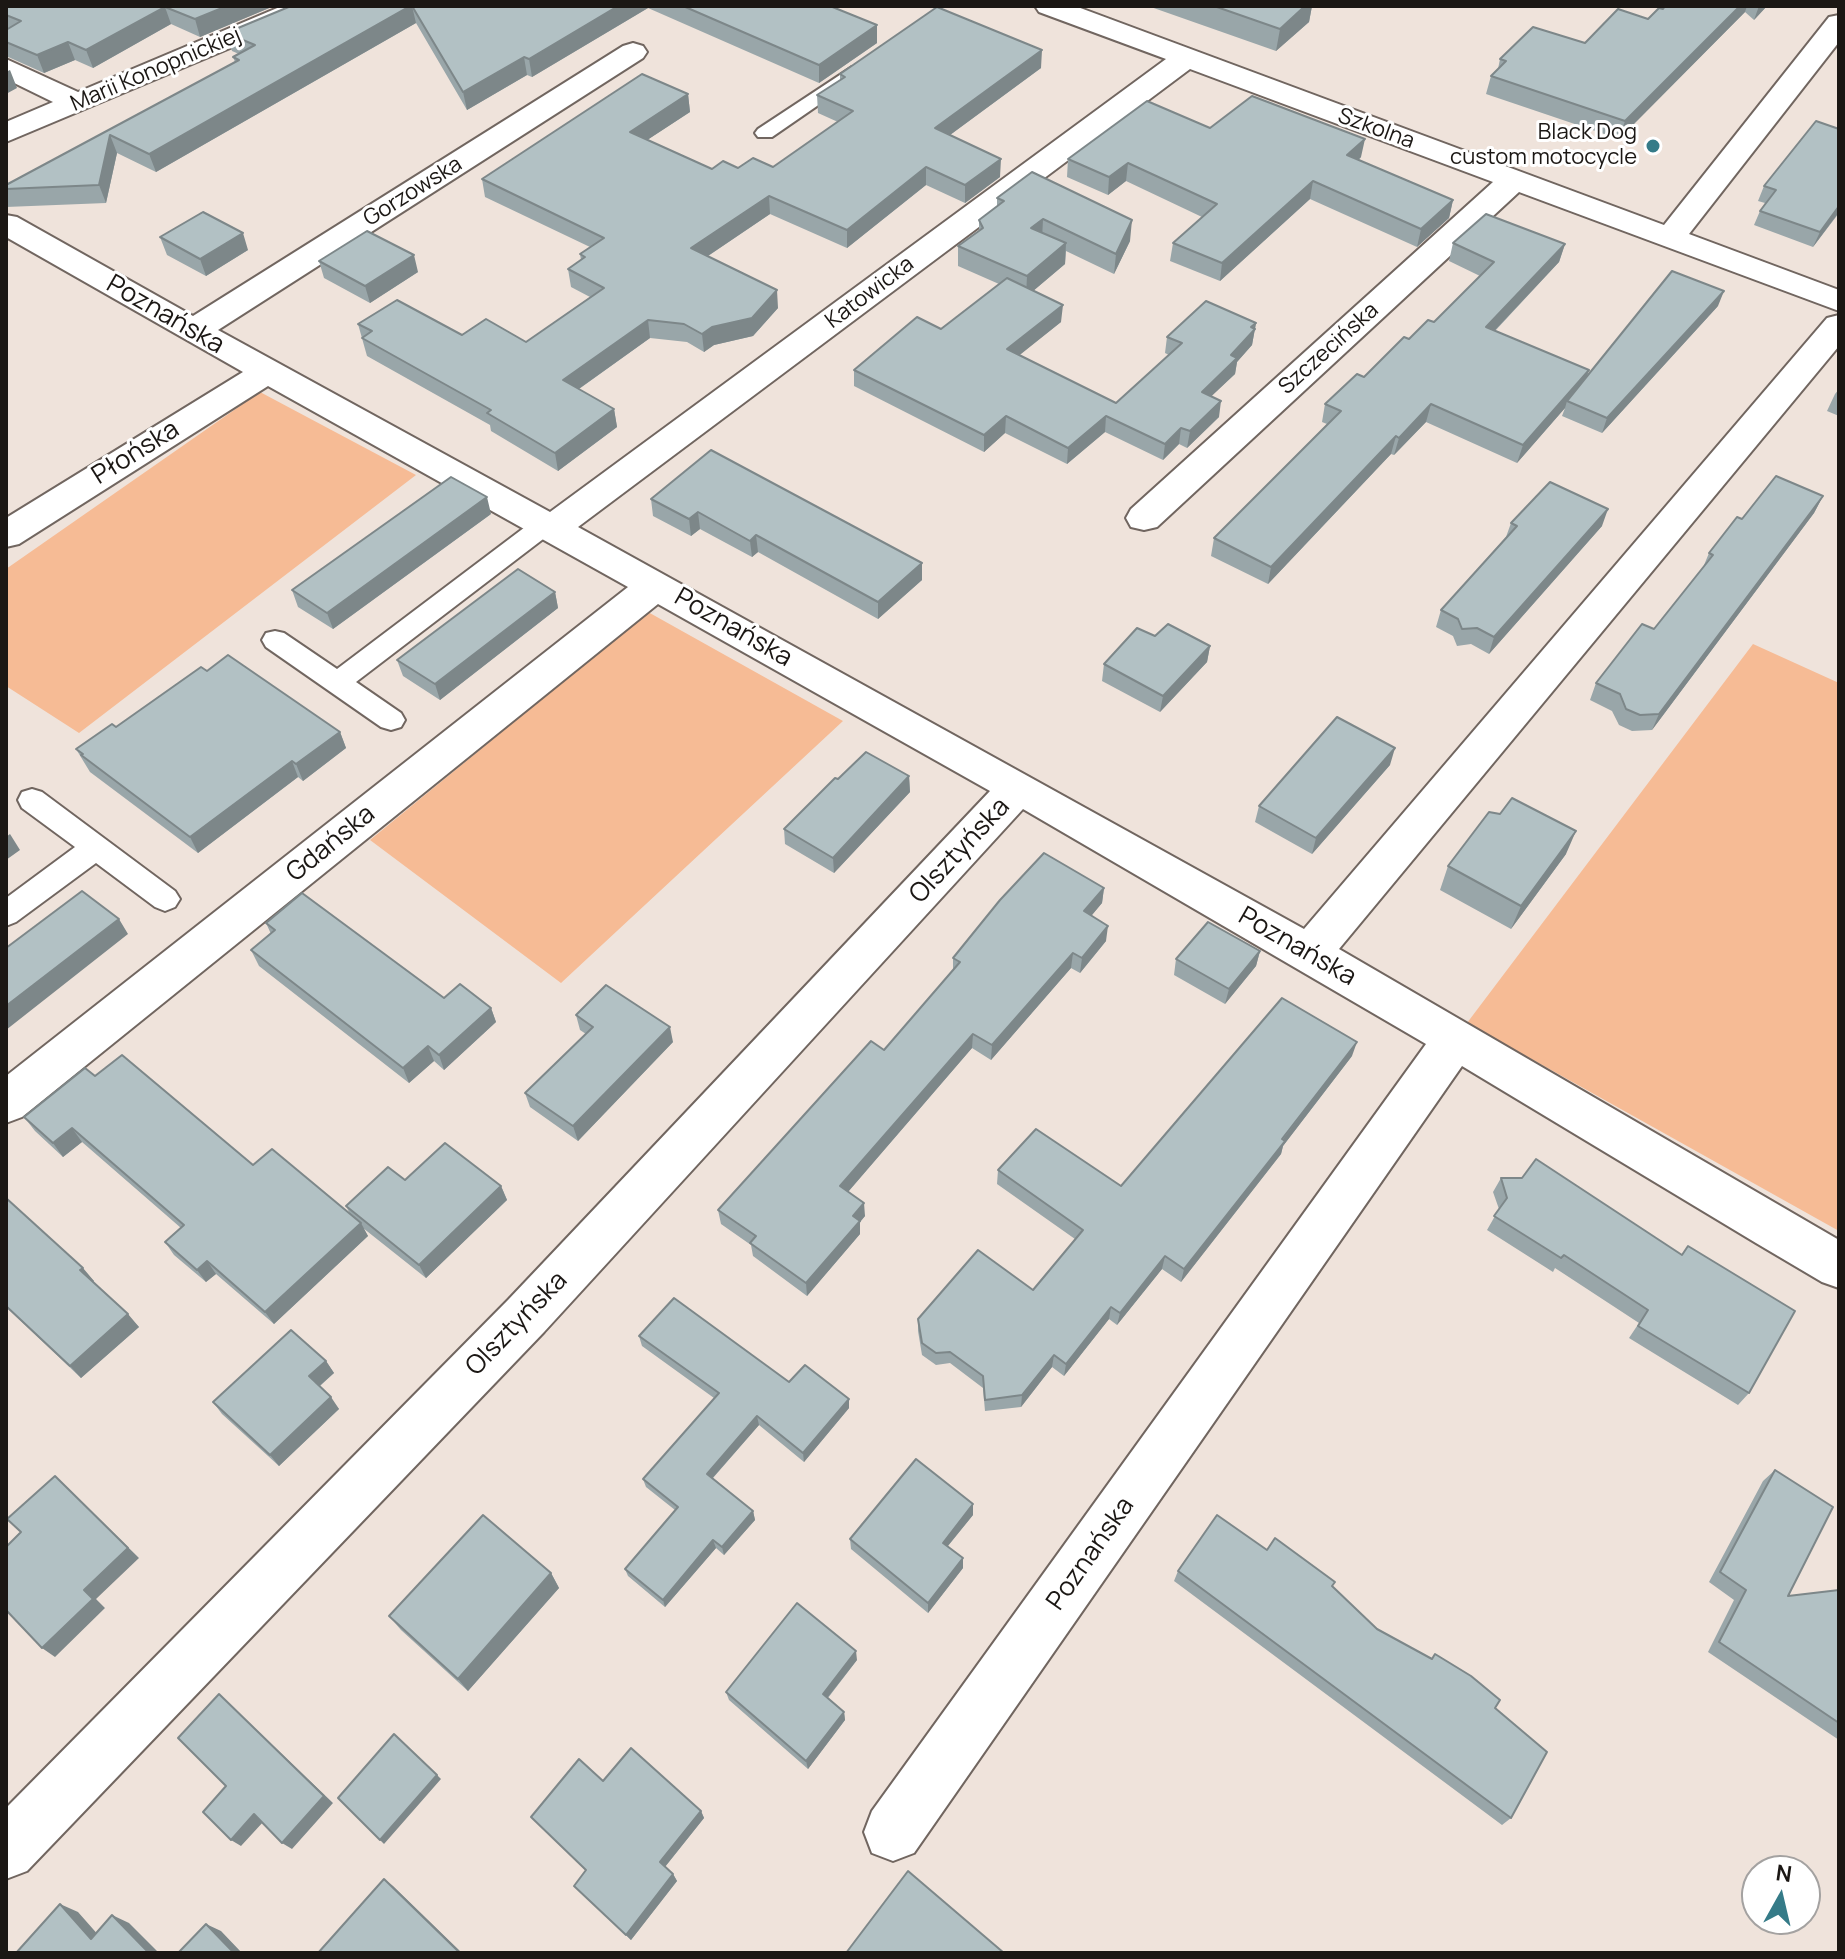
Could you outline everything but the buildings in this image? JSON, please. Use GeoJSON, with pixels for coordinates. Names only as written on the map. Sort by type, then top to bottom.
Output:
{"type":"FeatureCollection","features":[{"type":"Feature","properties":{"kind":"street","name":"Marii Konopnickiej"},"geometry":{"type":"LineString","coordinates":[[6,133],[306,6]]}},
{"type":"Feature","properties":{"kind":"street","name":"Szkolna"},"geometry":{"type":"LineString","coordinates":[[1049,6],[1839,301]]}},
{"type":"Feature","properties":{"kind":"street"},"geometry":{"type":"LineString","coordinates":[[1670,238],[1839,23]]}},
{"type":"Feature","properties":{"kind":"street","name":"Gorzowska"},"geometry":{"type":"LineString","coordinates":[[193,331],[633,52]]}},
{"type":"Feature","properties":{"kind":"street","name":"Katowicka"},"geometry":{"type":"LineString","coordinates":[[550,526],[1186,58]]}},
{"type":"Feature","properties":{"kind":"street"},"geometry":{"type":"LineString","coordinates":[[6,68],[77,103]]}},
{"type":"Feature","properties":{"kind":"street","name":"Szczecińska"},"geometry":{"type":"LineString","coordinates":[[1144,518],[1514,180]]}},
{"type":"Feature","properties":{"kind":"street","name":"Poznańska"},"geometry":{"type":"LineString","coordinates":[[6,224],[1310,953],[1839,1266]]}},
{"type":"Feature","properties":{"kind":"street"},"geometry":{"type":"LineString","coordinates":[[1310,953],[1839,325]]}},
{"type":"Feature","properties":{"kind":"street","name":"Płońska"},"geometry":{"type":"LineString","coordinates":[[6,535],[266,372]]}},
{"type":"Feature","properties":{"kind":"street","name":"Gdańska"},"geometry":{"type":"LineString","coordinates":[[6,1103],[656,585]]}},
{"type":"Feature","properties":{"kind":"street","name":"Olsztyńska"},"geometry":{"type":"LineString","coordinates":[[6,1850],[526,1316],[1017,789]]}},
{"type":"Feature","properties":{"kind":"street","name":"Poznańska"},"geometry":{"type":"LineString","coordinates":[[893,1832],[1455,1040]]}},
{"type":"Feature","properties":{"kind":"lane"},"geometry":{"type":"LineString","coordinates":[[765,133],[870,60]]}},
{"type":"Feature","properties":{"kind":"lane"},"geometry":{"type":"LineString","coordinates":[[337,683],[550,526]]}},
{"type":"Feature","properties":{"kind":"lane"},"geometry":{"type":"LineString","coordinates":[[275,640],[391,720]]}},
{"type":"Feature","properties":{"kind":"lane"},"geometry":{"type":"LineString","coordinates":[[32,800],[165,899]]}},
{"type":"Feature","properties":{"kind":"lane"},"geometry":{"type":"LineString","coordinates":[[6,914],[96,847]]}},
{"type":"Feature","properties":{"kind":"shaded area"},"geometry":{"type":"Polygon","coordinates":[[[260,392],[416,475],[79,733],[6,686],[6,569],[260,392]]]}},
{"type":"Feature","properties":{"kind":"shaded area"},"geometry":{"type":"Polygon","coordinates":[[[648,612],[843,721],[561,983],[370,840],[648,612]]]}},
{"type":"Feature","properties":{"kind":"shaded area"},"geometry":{"type":"Polygon","coordinates":[[[1753,644],[1839,683],[1839,1231],[1467,1023],[1753,644]]]}},
{"type":"Feature","properties":{"kind":"place","name":"Black Dog custom motocycle"},"geometry":{"type":"Point","coordinates":[1653,146]}}]}
